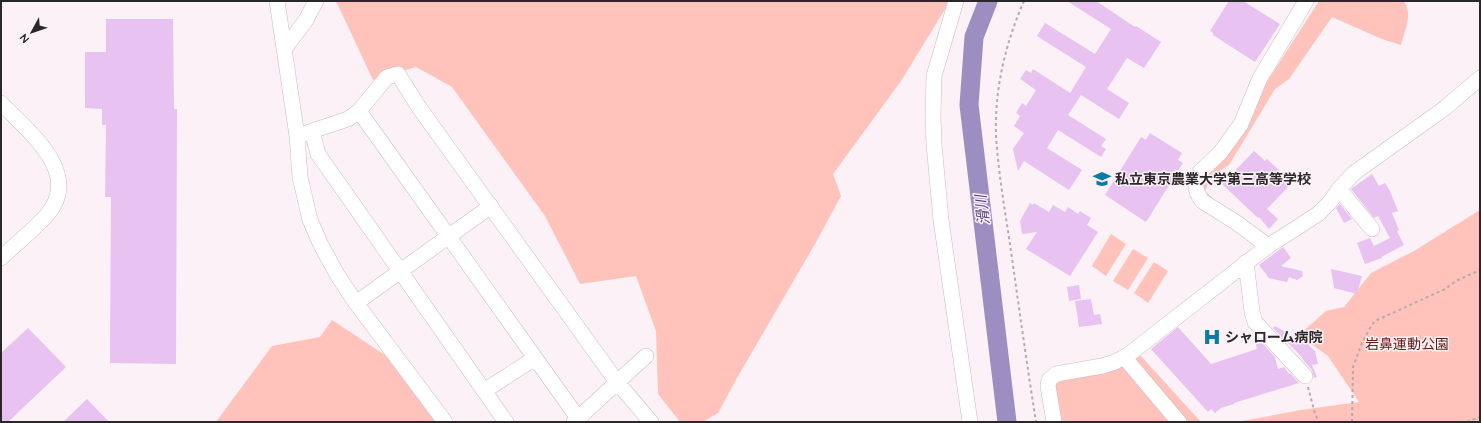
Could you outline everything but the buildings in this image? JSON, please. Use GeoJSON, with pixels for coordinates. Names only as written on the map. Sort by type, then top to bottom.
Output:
{"type":"FeatureCollection","features":[{"type":"Feature","properties":{"kind":"street"},"geometry":{"type":"LineString","coordinates":[[277,1],[297,136],[300,177],[310,220],[321,245],[338,276],[356,303],[445,422]]}},
{"type":"Feature","properties":{"kind":"street"},"geometry":{"type":"LineString","coordinates":[[285,48],[306,20],[316,1]]}},
{"type":"Feature","properties":{"kind":"street"},"geometry":{"type":"LineString","coordinates":[[956,1],[934,76],[933,115],[941,220],[970,422]]}},
{"type":"Feature","properties":{"kind":"street"},"geometry":{"type":"LineString","coordinates":[[1268,246],[1237,223],[1202,201],[1197,192],[1195,182],[1200,172],[1220,153],[1241,124],[1260,78],[1306,1]]}},
{"type":"Feature","properties":{"kind":"street"},"geometry":{"type":"LineString","coordinates":[[297,136],[348,119],[359,111],[387,77],[398,74],[418,106],[617,382],[651,422]]}},
{"type":"Feature","properties":{"kind":"street"},"geometry":{"type":"LineString","coordinates":[[1054,422],[1048,386],[1049,380],[1052,377],[1060,372],[1102,366],[1115,362],[1124,357],[1246,262],[1318,214],[1354,173],[1445,108],[1480,78]]}},
{"type":"Feature","properties":{"kind":"street"},"geometry":{"type":"LineString","coordinates":[[1,103],[48,153],[58,175],[59,187],[55,201],[47,215],[1,258]]}},
{"type":"Feature","properties":{"kind":"street"},"geometry":{"type":"LineString","coordinates":[[359,111],[535,358],[576,420],[646,356]]}},
{"type":"Feature","properties":{"kind":"street"},"geometry":{"type":"LineString","coordinates":[[312,131],[318,154],[506,422]]}},
{"type":"Feature","properties":{"kind":"street"},"geometry":{"type":"LineString","coordinates":[[1339,189],[1372,229]]}},
{"type":"Feature","properties":{"kind":"street"},"geometry":{"type":"LineString","coordinates":[[356,303],[491,206]]}},
{"type":"Feature","properties":{"kind":"street"},"geometry":{"type":"LineString","coordinates":[[1246,262],[1252,312],[1255,322],[1305,376]]}},
{"type":"Feature","properties":{"kind":"street"},"geometry":{"type":"LineString","coordinates":[[1124,357],[1136,379],[1180,422]]}},
{"type":"Feature","properties":{"kind":"street"},"geometry":{"type":"LineString","coordinates":[[484,390],[535,358]]}},
{"type":"Feature","properties":{"kind":"path"},"geometry":{"type":"LineString","coordinates":[[1024,1],[1009,42],[1001,74],[997,112],[997,148],[1036,422]]}},
{"type":"Feature","properties":{"kind":"path"},"geometry":{"type":"LineString","coordinates":[[1352,422],[1353,367],[1362,343],[1375,321],[1444,289],[1456,281],[1480,270]]}},
{"type":"Feature","properties":{"kind":"path"},"geometry":{"type":"LineString","coordinates":[[1305,376],[1315,414],[1319,422]]}},
{"type":"Feature","properties":{"kind":"path"},"geometry":{"type":"LineString","coordinates":[[1467,422],[1480,417]]}},
{"type":"Feature","properties":{"kind":"green space"},"geometry":{"type":"Polygon","coordinates":[[[336,1],[950,1],[901,81],[833,174],[841,196],[718,413],[703,422],[680,422],[658,394],[656,331],[636,276],[580,284],[545,216],[452,87],[416,67],[373,80],[336,1]]]}},
{"type":"Feature","properties":{"kind":"green space"},"geometry":{"type":"Polygon","coordinates":[[[1319,1],[1404,1],[1407,6],[1408,17],[1401,45],[1382,39],[1332,17],[1289,79],[1275,89],[1229,165],[1211,177],[1205,191],[1223,208],[1208,202],[1199,185],[1204,175],[1228,154],[1268,80],[1319,1]]]}},
{"type":"Feature","properties":{"kind":"green space","name":"岩鼻運動公園"},"geometry":{"type":"Polygon","coordinates":[[[1480,210],[1480,422],[1237,422],[1301,410],[1359,402],[1328,356],[1299,335],[1326,311],[1344,307],[1371,273],[1414,251],[1480,210]]]}},
{"type":"Feature","properties":{"kind":"green space"},"geometry":{"type":"Polygon","coordinates":[[[1111,234],[1126,244],[1106,276],[1092,266],[1111,234]]]}},
{"type":"Feature","properties":{"kind":"green space"},"geometry":{"type":"Polygon","coordinates":[[[1133,249],[1148,258],[1128,290],[1113,281],[1133,249]]]}},
{"type":"Feature","properties":{"kind":"green space"},"geometry":{"type":"Polygon","coordinates":[[[1154,262],[1168,271],[1148,303],[1134,293],[1154,262]]]}},
{"type":"Feature","properties":{"kind":"green space"},"geometry":{"type":"Polygon","coordinates":[[[332,320],[391,359],[438,422],[216,422],[272,346],[320,337],[332,320]]]}},
{"type":"Feature","properties":{"kind":"green space"},"geometry":{"type":"Polygon","coordinates":[[[1140,355],[1201,422],[1059,422],[1054,385],[1057,382],[1140,355]]]}},
{"type":"Feature","properties":{"kind":"waterway","name":"滑川"},"geometry":{"type":"LineString","coordinates":[[988,1],[974,37],[969,105],[1007,422]]}},
{"type":"Feature","properties":{"kind":"place","name":"私立東京農業大学第三高等学校"},"geometry":{"type":"Point","coordinates":[1102,179]}},
{"type":"Feature","properties":{"kind":"place","name":"シャローム病院"},"geometry":{"type":"Point","coordinates":[1212,337]}}]}
